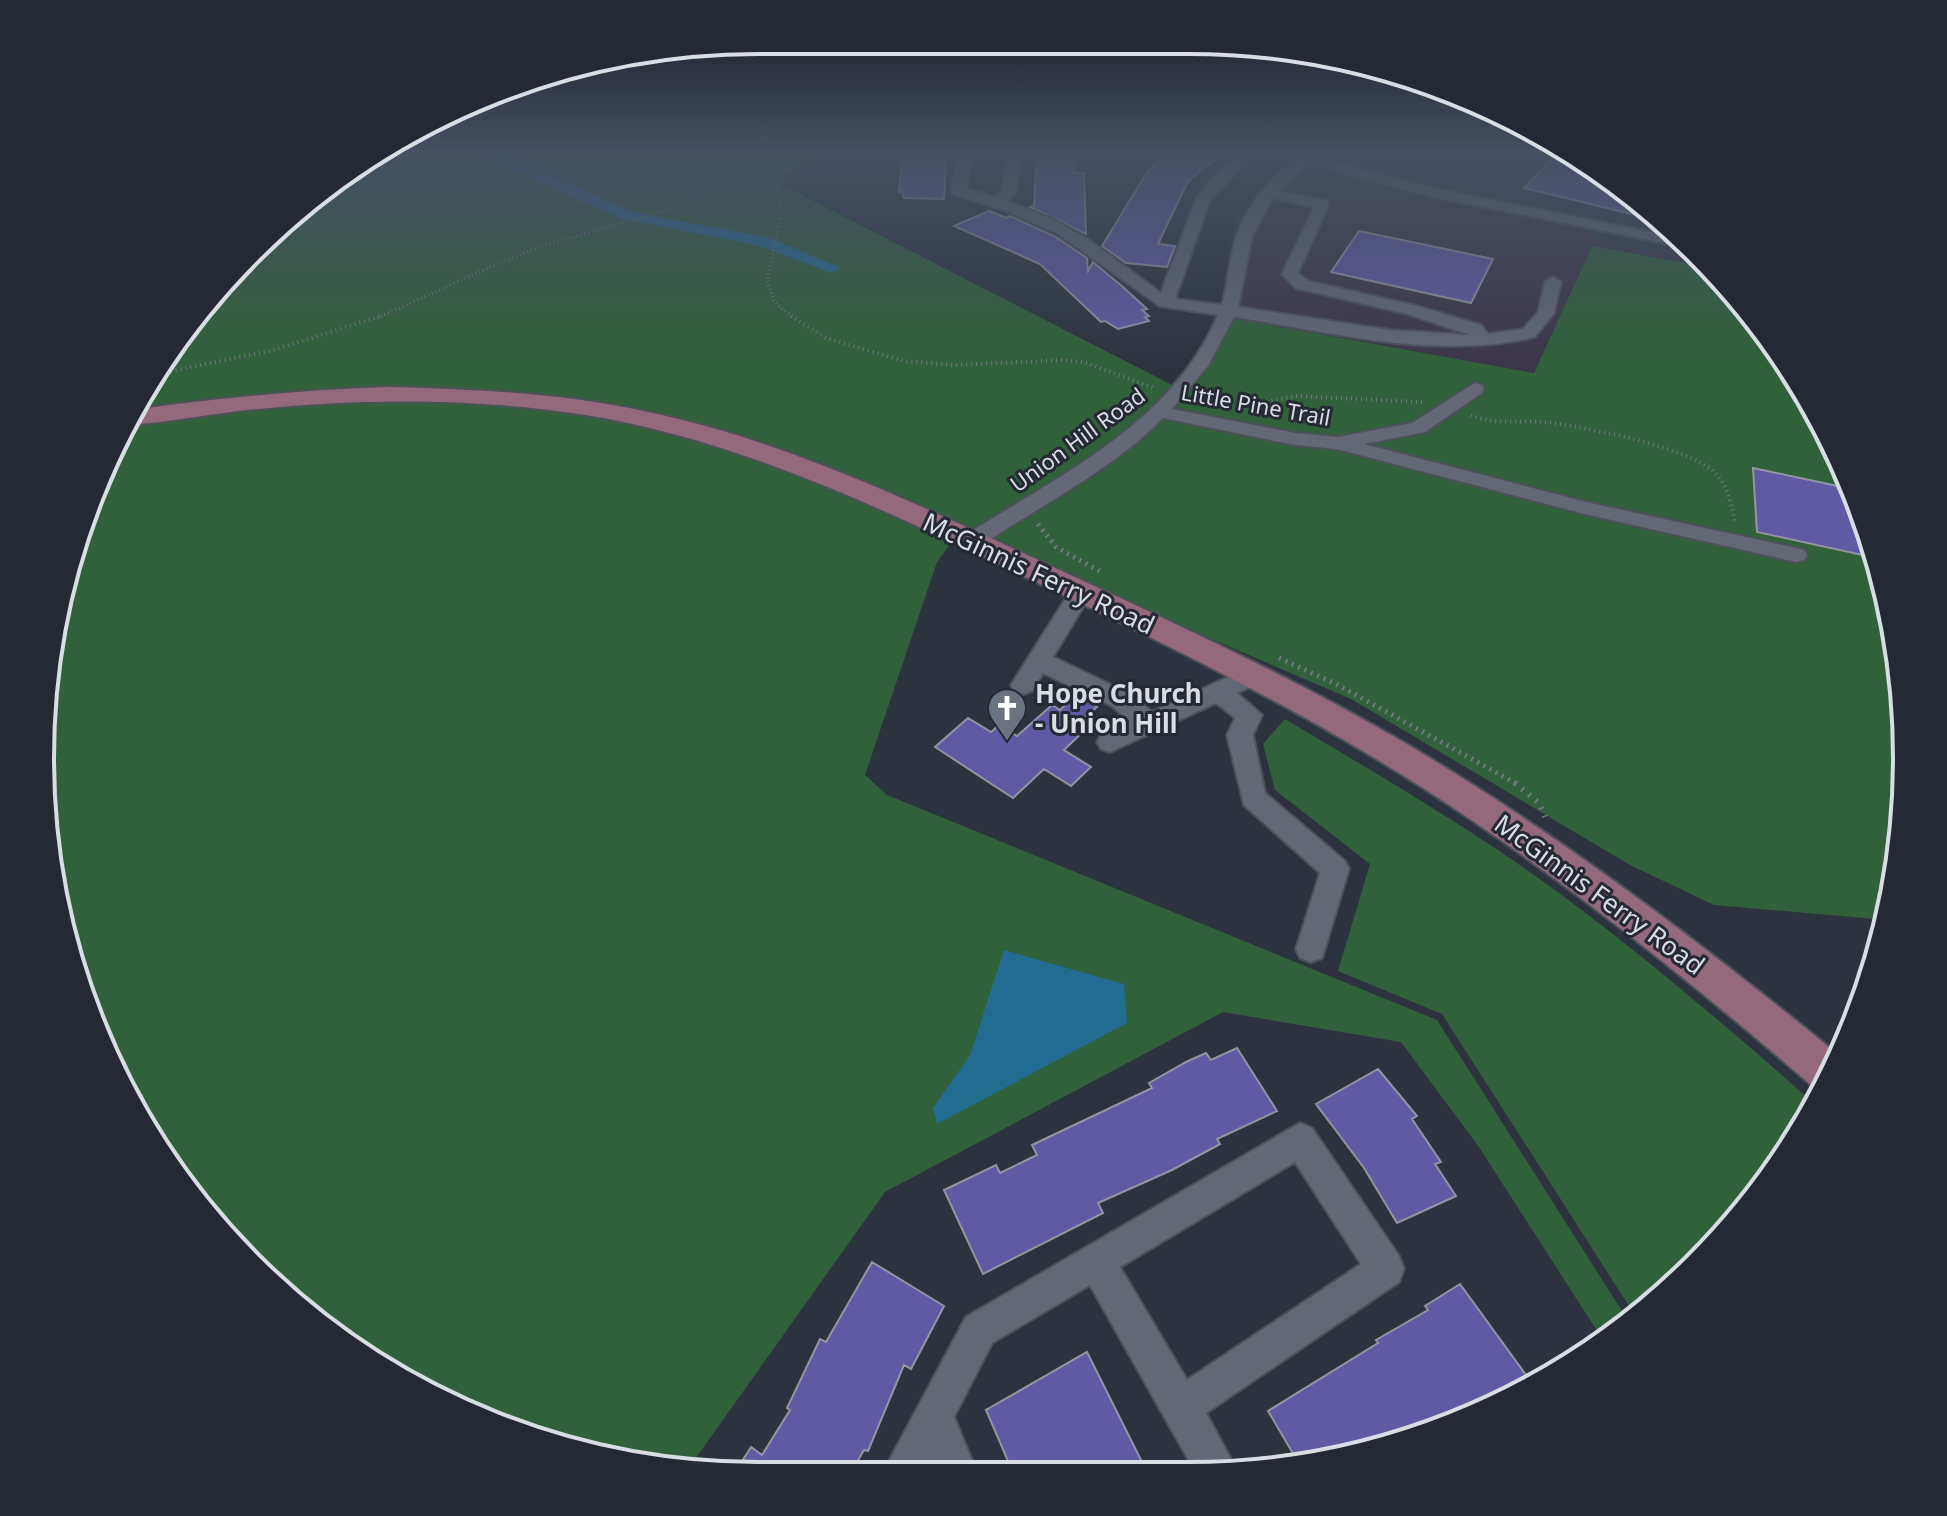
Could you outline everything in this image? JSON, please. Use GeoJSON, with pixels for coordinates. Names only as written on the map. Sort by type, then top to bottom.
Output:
{"type":"FeatureCollection","features":[{"type":"Feature","properties":{"kind":"main road","name":"McGinnis Ferry Road"},"geometry":{"type":"LineString","coordinates":[[143,416],[243,403],[380,395],[489,398],[571,406],[645,419],[752,447],[804,466],[1081,592],[1252,676],[1418,767],[1552,856],[1668,941],[1821,1067]]}},
{"type":"Feature","properties":{"kind":"street"},"geometry":{"type":"LineString","coordinates":[[1049,223],[1100,254],[1133,284],[1166,302],[1323,326],[1458,341],[1529,333],[1546,313],[1553,282]]}},
{"type":"Feature","properties":{"kind":"street"},"geometry":{"type":"LineString","coordinates":[[1166,302],[1194,223]]}},
{"type":"Feature","properties":{"kind":"street","name":"Union Hill Road"},"geometry":{"type":"LineString","coordinates":[[972,541],[1076,474],[1159,412],[1199,366],[1228,311],[1246,232],[1252,223]]}},
{"type":"Feature","properties":{"kind":"street"},"geometry":{"type":"LineString","coordinates":[[1313,223],[1290,274],[1302,285],[1411,310],[1475,329],[1483,340]]}},
{"type":"Feature","properties":{"kind":"street"},"geometry":{"type":"LineString","coordinates":[[1581,223],[1665,240]]}},
{"type":"Feature","properties":{"kind":"street","name":"Little Pine Trail"},"geometry":{"type":"LineString","coordinates":[[1159,412],[1295,439],[1338,443],[1418,428],[1475,389]]}},
{"type":"Feature","properties":{"kind":"street"},"geometry":{"type":"LineString","coordinates":[[1338,443],[1585,508],[1796,555]]}},
{"type":"Feature","properties":{"kind":"street"},"geometry":{"type":"LineString","coordinates":[[1023,685],[1081,592]]}},
{"type":"Feature","properties":{"kind":"street"},"geometry":{"type":"LineString","coordinates":[[1038,660],[1121,700],[1150,724]]}},
{"type":"Feature","properties":{"kind":"street"},"geometry":{"type":"LineString","coordinates":[[1110,742],[1252,676]]}},
{"type":"Feature","properties":{"kind":"street"},"geometry":{"type":"LineString","coordinates":[[1219,692],[1249,715],[1240,735],[1253,798],[1335,869],[1311,949]]}},
{"type":"Feature","properties":{"kind":"street"},"geometry":{"type":"LineString","coordinates":[[908,1462],[979,1330],[1300,1140],[1386,1269],[1181,1407]]}},
{"type":"Feature","properties":{"kind":"street"},"geometry":{"type":"LineString","coordinates":[[1096,1261],[1212,1461]]}},
{"type":"Feature","properties":{"kind":"street"},"geometry":{"type":"LineString","coordinates":[[933,1416],[952,1462]]}},
{"type":"Feature","properties":{"kind":"path"},"geometry":{"type":"LineString","coordinates":[[170,371],[270,351],[368,322],[557,242],[626,223]]}},
{"type":"Feature","properties":{"kind":"path"},"geometry":{"type":"LineString","coordinates":[[780,223],[767,280],[774,302],[797,321],[826,338],[904,361],[957,365],[1073,361],[1155,388]]}},
{"type":"Feature","properties":{"kind":"path"},"geometry":{"type":"LineString","coordinates":[[1214,404],[1250,405],[1296,396],[1427,403],[1480,420],[1552,424],[1683,453],[1699,460],[1724,481],[1736,529]]}},
{"type":"Feature","properties":{"kind":"shaded area"},"geometry":{"type":"Polygon","coordinates":[[[1235,223],[1646,223],[1692,266],[1592,246],[1534,373],[1220,316],[1235,223]]]}},
{"type":"Feature","properties":{"kind":"shaded area"},"geometry":{"type":"Polygon","coordinates":[[[1560,223],[1646,223],[1684,257],[1595,240],[1591,229],[1560,223]]]}},
{"type":"Feature","properties":{"kind":"green space"},"geometry":{"type":"Polygon","coordinates":[[[301,223],[856,223],[1178,388],[1220,316],[1534,373],[1592,246],[1693,267],[1748,329],[1799,406],[1839,489],[1869,576],[1887,666],[1893,758],[1887,850],[1874,919],[1714,905],[1630,865],[1351,699],[960,531],[937,562],[865,775],[887,795],[1437,1020],[1623,1313],[1597,1331],[1479,1147],[1401,1042],[1223,1012],[885,1192],[695,1459],[621,1448],[532,1425],[406,1368],[329,1317],[294,1287],[260,1256],[199,1187],[148,1110],[91,984],[78,940],[60,850],[54,758],[60,666],[78,576],[91,532],[148,406],[199,329],[229,294],[260,260],[301,223]]]}},
{"type":"Feature","properties":{"kind":"green space"},"geometry":{"type":"Polygon","coordinates":[[[1285,719],[1499,851],[1662,973],[1806,1096],[1748,1187],[1687,1256],[1630,1307],[1442,1014],[1338,971],[1370,864],[1275,790],[1263,744],[1285,719]]]}},
{"type":"Feature","properties":{"kind":"water"},"geometry":{"type":"Polygon","coordinates":[[[1004,950],[1124,984],[1127,1023],[937,1124],[933,1108],[970,1055],[1004,950]]]}},
{"type":"Feature","properties":{"kind":"building"},"geometry":{"type":"Polygon","coordinates":[[[962,223],[1025,223],[1056,237],[1087,258],[1088,271],[1093,262],[1123,287],[1147,309],[1142,310],[1149,316],[1145,317],[1149,321],[1118,329],[1105,321],[1101,322],[1040,264],[954,226],[962,223]]]}},
{"type":"Feature","properties":{"kind":"building"},"geometry":{"type":"Polygon","coordinates":[[[1063,223],[1086,223],[1086,234],[1063,223]]]}},
{"type":"Feature","properties":{"kind":"building"},"geometry":{"type":"Polygon","coordinates":[[[1116,223],[1168,223],[1158,244],[1175,246],[1167,267],[1126,263],[1102,246],[1116,223]]]}},
{"type":"Feature","properties":{"kind":"building"},"geometry":{"type":"Polygon","coordinates":[[[1359,231],[1493,259],[1471,303],[1331,272],[1359,231]]]}},
{"type":"Feature","properties":{"kind":"building"},"geometry":{"type":"Polygon","coordinates":[[[1753,468],[1838,486],[1863,555],[1757,532],[1753,468]]]}},
{"type":"Feature","properties":{"kind":"building","name":"Hope Church - Union Hill"},"geometry":{"type":"Polygon","coordinates":[[[1076,695],[1097,707],[1080,722],[1088,727],[1064,750],[1091,767],[1071,786],[1044,769],[1013,798],[935,747],[968,718],[991,732],[999,725],[1017,736],[1052,705],[1060,710],[1076,695]]]}},
{"type":"Feature","properties":{"kind":"building"},"geometry":{"type":"Polygon","coordinates":[[[1237,1048],[1277,1111],[1217,1139],[1220,1144],[1172,1170],[1098,1203],[1103,1213],[983,1274],[944,1190],[996,1165],[1000,1173],[1037,1155],[1032,1145],[1152,1088],[1149,1083],[1186,1062],[1206,1053],[1211,1060],[1237,1048]]]}},
{"type":"Feature","properties":{"kind":"building"},"geometry":{"type":"Polygon","coordinates":[[[1378,1069],[1417,1116],[1412,1119],[1441,1162],[1435,1164],[1456,1196],[1397,1223],[1364,1168],[1316,1104],[1378,1069]]]}},
{"type":"Feature","properties":{"kind":"building"},"geometry":{"type":"Polygon","coordinates":[[[872,1262],[944,1306],[911,1369],[904,1365],[868,1451],[864,1450],[857,1462],[742,1461],[751,1447],[762,1455],[790,1410],[787,1408],[820,1339],[826,1342],[872,1262]]]}},
{"type":"Feature","properties":{"kind":"building"},"geometry":{"type":"Polygon","coordinates":[[[1460,1284],[1526,1375],[1415,1425],[1371,1438],[1293,1454],[1268,1411],[1428,1310],[1425,1306],[1460,1284]]]}},
{"type":"Feature","properties":{"kind":"building"},"geometry":{"type":"Polygon","coordinates":[[[1087,1352],[1142,1462],[1008,1462],[986,1410],[1087,1352]]]}},
{"type":"Feature","properties":{"kind":"waterway"},"geometry":{"type":"LineString","coordinates":[[664,223],[764,242],[832,268]]}},
{"type":"Feature","properties":{"kind":"place","name":"Hope Church - Union Hill"},"geometry":{"type":"Point","coordinates":[1007,742]}}]}
